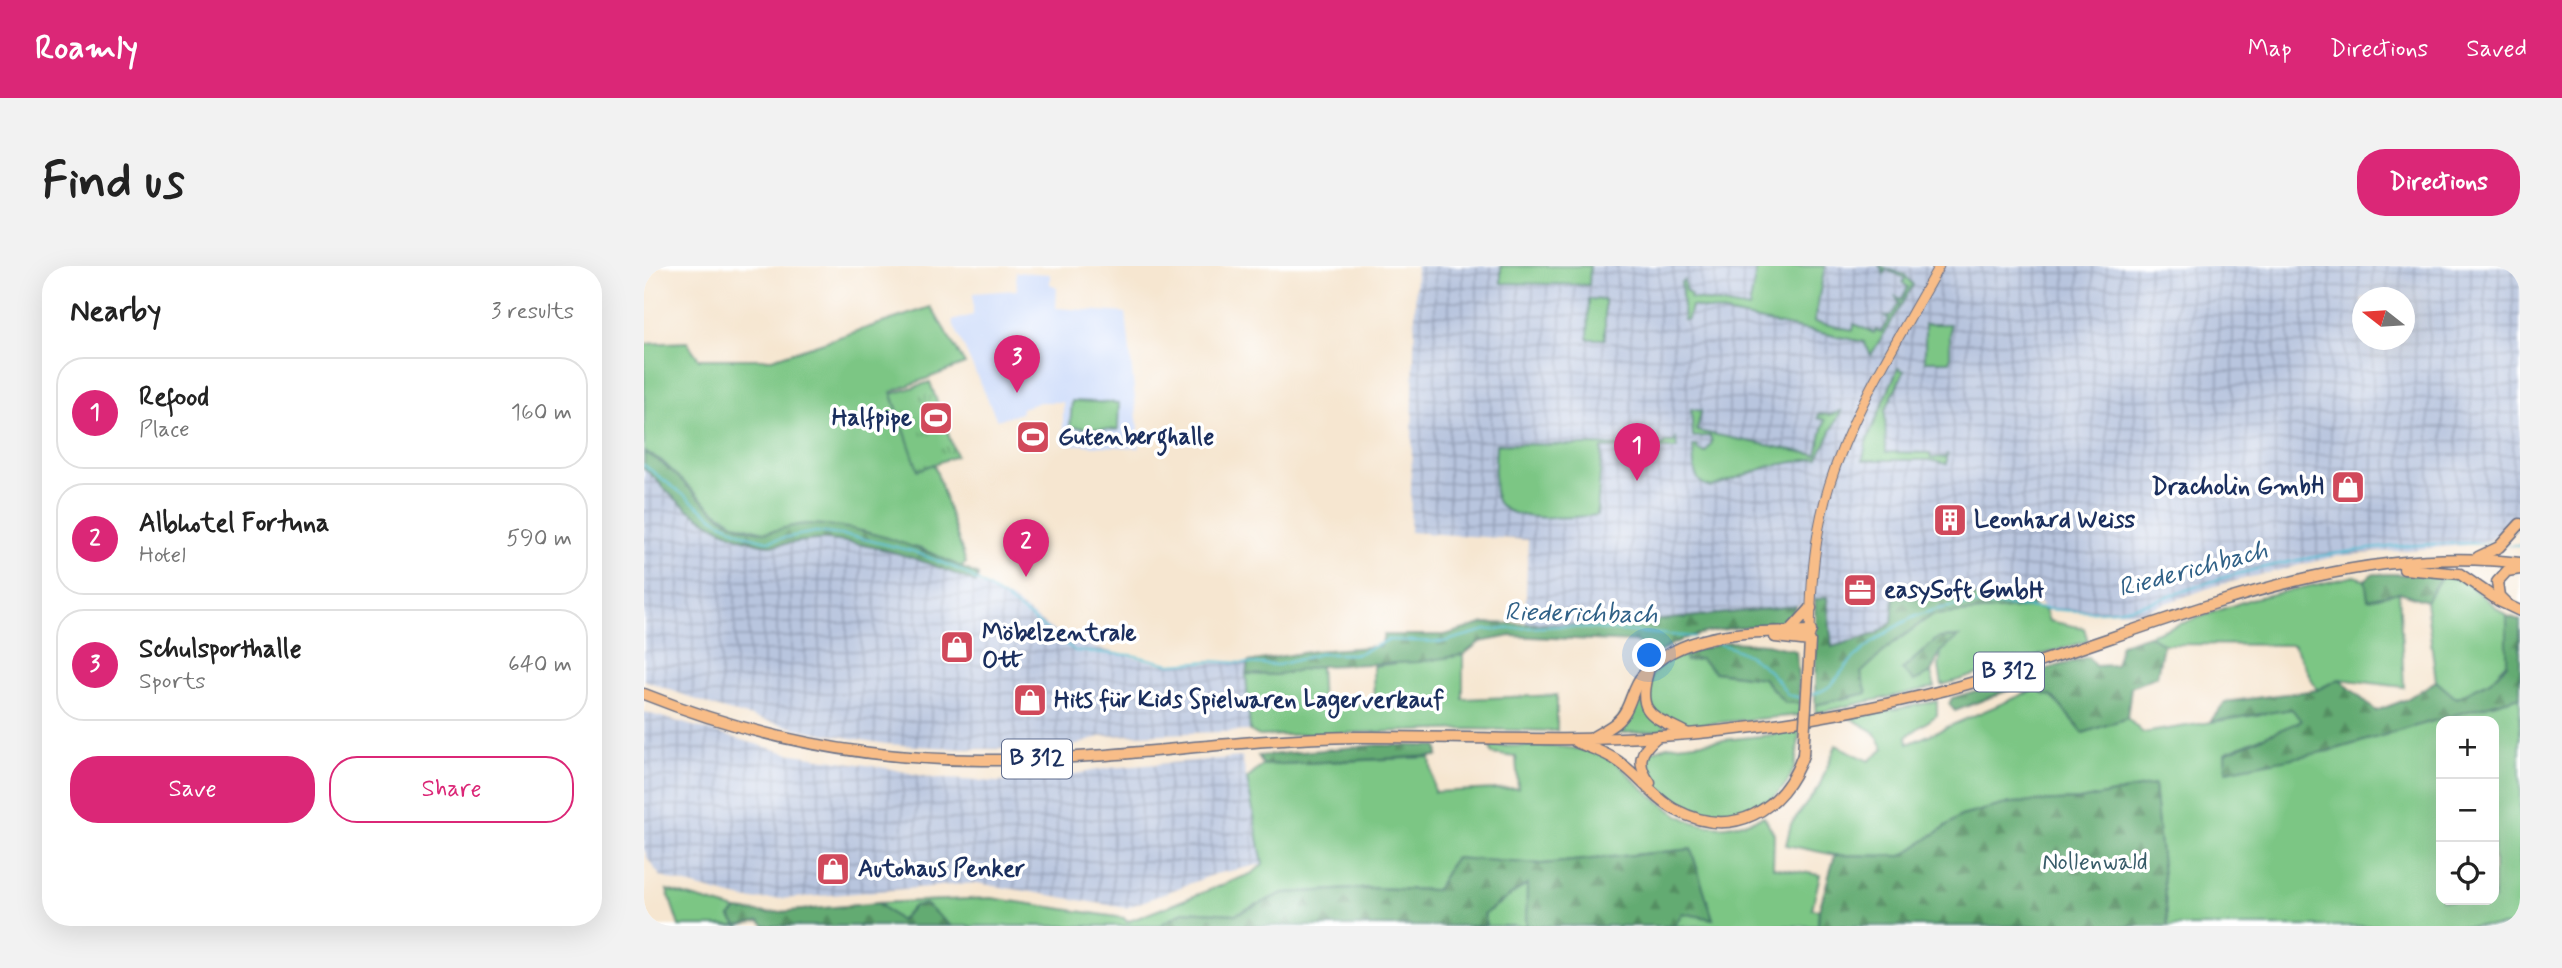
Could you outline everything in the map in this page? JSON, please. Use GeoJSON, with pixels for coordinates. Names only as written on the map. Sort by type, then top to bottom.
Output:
{"type":"FeatureCollection","features":[{"type":"Feature","properties":{"kind":"highway"},"geometry":{"type":"LineString","coordinates":[[2472,560],[2503,543],[2520,524]]}},
{"type":"Feature","properties":{"kind":"highway","name":"B 312"},"geometry":{"type":"LineString","coordinates":[[644,694],[705,717],[778,737],[853,751],[931,759],[1044,759],[1354,737],[1591,739],[1689,734],[1798,721],[1976,683],[2227,601],[2373,567],[2472,560],[2520,563]]}},
{"type":"Feature","properties":{"kind":"highway"},"geometry":{"type":"LineString","coordinates":[[2373,567],[2460,574],[2515,609]]}},
{"type":"Feature","properties":{"kind":"highway"},"geometry":{"type":"LineString","coordinates":[[2515,609],[2499,596],[2497,582],[2507,571],[2520,569]]}},
{"type":"Feature","properties":{"kind":"highway"},"geometry":{"type":"LineString","coordinates":[[1790,631],[1811,608]]}},
{"type":"Feature","properties":{"kind":"highway"},"geometry":{"type":"LineString","coordinates":[[1591,739],[1619,720],[1639,679],[1650,666],[1682,646],[1705,639],[1790,631],[1810,636]]}},
{"type":"Feature","properties":{"kind":"highway"},"geometry":{"type":"LineString","coordinates":[[1764,635],[1810,636]]}},
{"type":"Feature","properties":{"kind":"highway"},"geometry":{"type":"LineString","coordinates":[[1569,739],[1619,762],[1673,808],[1708,822],[1743,819],[1776,801],[1791,785],[1803,755],[1810,636]]}},
{"type":"Feature","properties":{"kind":"highway"},"geometry":{"type":"LineString","coordinates":[[1650,666],[1643,689],[1649,713],[1656,720],[1689,734]]}},
{"type":"Feature","properties":{"kind":"highway"},"geometry":{"type":"LineString","coordinates":[[1658,736],[1644,748],[1640,759],[1646,777],[1662,799]]}},
{"type":"Feature","properties":{"kind":"main road"},"geometry":{"type":"LineString","coordinates":[[1810,636],[1814,560],[1828,488],[1865,401],[1940,266]]}},
{"type":"Feature","properties":{"kind":"shaded area"},"geometry":{"type":"Polygon","coordinates":[[[1416,266],[2520,266],[2520,516],[2489,540],[2467,545],[2337,556],[2215,586],[2140,612],[2045,610],[2030,592],[1943,599],[1894,596],[1892,623],[1876,634],[1831,647],[1827,597],[1785,609],[1603,626],[1525,624],[1528,540],[1410,532],[1416,266]]]}},
{"type":"Feature","properties":{"kind":"shaded area"},"geometry":{"type":"Polygon","coordinates":[[[1016,272],[1050,274],[1050,284],[1057,287],[1056,308],[1126,313],[1140,448],[1063,444],[1063,402],[1040,402],[1022,408],[1021,413],[997,420],[952,321],[973,315],[973,293],[1017,290],[1016,272]]]}},
{"type":"Feature","properties":{"kind":"shaded area"},"geometry":{"type":"Polygon","coordinates":[[[644,469],[706,521],[752,542],[770,546],[812,539],[859,543],[908,556],[976,583],[1012,600],[1052,630],[1095,648],[1162,664],[1248,662],[1250,731],[1103,736],[1074,746],[1044,749],[964,749],[886,744],[803,730],[721,709],[644,680],[644,469]]]}},
{"type":"Feature","properties":{"kind":"shaded area"},"geometry":{"type":"Polygon","coordinates":[[[644,712],[787,753],[932,778],[997,782],[1044,779],[1110,768],[1242,757],[1263,864],[1215,874],[1126,908],[977,883],[795,898],[748,900],[727,895],[661,877],[648,859],[644,849],[644,712]]]}},
{"type":"Feature","properties":{"kind":"green space"},"geometry":{"type":"Polygon","coordinates":[[[1501,266],[1590,266],[1589,285],[1501,283],[1501,266]]]}},
{"type":"Feature","properties":{"kind":"green space"},"geometry":{"type":"Polygon","coordinates":[[[1757,266],[1825,266],[1814,322],[1853,330],[1854,324],[1874,333],[1876,330],[1881,332],[1889,319],[1885,316],[1891,316],[1899,303],[1896,297],[1901,300],[1908,287],[1903,283],[1905,278],[1886,269],[1884,274],[1880,266],[1905,275],[1913,285],[1871,355],[1864,342],[1691,306],[1688,319],[1684,320],[1681,282],[1684,280],[1685,290],[1691,295],[1690,298],[1749,309],[1757,266]]]}},
{"type":"Feature","properties":{"kind":"green space"},"geometry":{"type":"Polygon","coordinates":[[[1589,299],[1605,300],[1605,339],[1588,339],[1589,299]]]}},
{"type":"Feature","properties":{"kind":"green space"},"geometry":{"type":"Polygon","coordinates":[[[931,307],[965,364],[891,392],[918,469],[934,464],[966,563],[961,567],[922,549],[807,524],[771,534],[736,524],[710,507],[661,460],[644,452],[644,344],[687,342],[699,359],[772,359],[931,307]]]}},
{"type":"Feature","properties":{"kind":"green space"},"geometry":{"type":"Polygon","coordinates":[[[1925,324],[1950,324],[1950,361],[1925,361],[1925,324]]]}},
{"type":"Feature","properties":{"kind":"green space"},"geometry":{"type":"Polygon","coordinates":[[[1898,368],[1904,371],[1885,411],[1886,452],[1930,453],[1931,458],[1946,457],[1947,453],[1947,464],[1928,460],[1863,460],[1866,443],[1898,368]]]}},
{"type":"Feature","properties":{"kind":"green space"},"geometry":{"type":"Polygon","coordinates":[[[930,382],[956,456],[918,470],[892,394],[930,382]]]}},
{"type":"Feature","properties":{"kind":"green space"},"geometry":{"type":"Polygon","coordinates":[[[1072,401],[1119,403],[1118,430],[1070,427],[1072,401]]]}},
{"type":"Feature","properties":{"kind":"green space"},"geometry":{"type":"Polygon","coordinates":[[[1691,409],[1701,411],[1697,431],[1817,455],[1825,420],[1818,418],[1819,414],[1830,415],[1841,411],[1818,458],[1770,466],[1711,487],[1697,477],[1693,446],[1698,446],[1697,450],[1706,453],[1712,442],[1710,436],[1693,437],[1691,409]]]}},
{"type":"Feature","properties":{"kind":"green space"},"geometry":{"type":"Polygon","coordinates":[[[1676,439],[1677,449],[1626,449],[1625,459],[1620,459],[1620,448],[1602,448],[1597,515],[1557,518],[1525,516],[1502,507],[1496,498],[1496,444],[1663,446],[1664,443],[1673,443],[1676,439]]]}},
{"type":"Feature","properties":{"kind":"green space"},"geometry":{"type":"Polygon","coordinates":[[[644,452],[668,468],[723,518],[736,525],[749,530],[768,532],[799,525],[831,525],[875,534],[978,575],[976,583],[922,561],[866,545],[818,540],[772,545],[743,539],[699,517],[671,495],[644,469],[644,452]]]}},
{"type":"Feature","properties":{"kind":"green space"},"geometry":{"type":"Polygon","coordinates":[[[2372,574],[2443,574],[2426,601],[2399,592],[2368,599],[2365,580],[2372,574]]]}},
{"type":"Feature","properties":{"kind":"green space"},"geometry":{"type":"Polygon","coordinates":[[[2443,574],[2459,577],[2507,616],[2507,663],[2490,681],[2456,699],[2436,681],[2426,601],[2443,574]]]}},
{"type":"Feature","properties":{"kind":"green space"},"geometry":{"type":"Polygon","coordinates":[[[2355,576],[2365,580],[2369,599],[2399,592],[2404,687],[2339,679],[2317,690],[2294,645],[2163,644],[2149,635],[2251,599],[2355,576]]]}},
{"type":"Feature","properties":{"kind":"green space"},"geometry":{"type":"Polygon","coordinates":[[[2030,592],[2033,607],[1932,615],[1891,645],[1861,673],[1867,693],[1815,705],[1815,600],[1827,597],[1832,647],[1876,634],[1892,623],[1894,596],[1943,599],[2030,592]]]}},
{"type":"Feature","properties":{"kind":"green space"},"geometry":{"type":"Polygon","coordinates":[[[1796,606],[1787,621],[1692,636],[1659,652],[1645,666],[1644,659],[1651,648],[1634,642],[1511,636],[1480,642],[1463,655],[1419,662],[1320,666],[1276,675],[1246,674],[1248,662],[1314,651],[1381,646],[1384,635],[1445,635],[1485,623],[1603,626],[1796,606]]]}},
{"type":"Feature","properties":{"kind":"green space"},"geometry":{"type":"Polygon","coordinates":[[[2033,607],[2045,610],[2049,621],[2084,628],[2088,641],[1942,685],[1939,667],[1941,652],[1958,637],[1938,638],[1902,670],[1914,680],[1931,673],[1935,687],[1816,713],[1815,705],[1867,693],[1860,673],[1891,645],[1932,615],[2033,607]]]}},
{"type":"Feature","properties":{"kind":"green space"},"geometry":{"type":"Polygon","coordinates":[[[2507,616],[2520,620],[2520,696],[2451,716],[2436,716],[2436,720],[2329,751],[2226,771],[2225,753],[2301,721],[2292,709],[2210,722],[2225,702],[2317,690],[2339,679],[2376,711],[2405,700],[2436,681],[2456,698],[2490,681],[2507,664],[2507,616]]]}},
{"type":"Feature","properties":{"kind":"green space"},"geometry":{"type":"Polygon","coordinates":[[[2149,635],[2163,644],[2157,676],[2131,687],[2127,718],[2083,733],[2052,696],[2044,694],[2032,681],[1955,711],[1949,704],[1952,698],[2088,657],[2095,666],[2115,665],[2121,644],[2149,635]]]}},
{"type":"Feature","properties":{"kind":"green space"},"geometry":{"type":"Polygon","coordinates":[[[1959,637],[1940,652],[1931,673],[1914,681],[1902,670],[1938,638],[1959,637]]]}},
{"type":"Feature","properties":{"kind":"green space"},"geometry":{"type":"Polygon","coordinates":[[[1728,642],[1767,644],[1796,651],[1800,703],[1785,703],[1763,678],[1715,672],[1700,659],[1686,661],[1685,653],[1728,642]]]}},
{"type":"Feature","properties":{"kind":"green space"},"geometry":{"type":"Polygon","coordinates":[[[1685,653],[1686,661],[1700,659],[1715,672],[1763,678],[1785,703],[1800,703],[1800,715],[1681,726],[1650,710],[1648,681],[1663,662],[1685,653]]]}},
{"type":"Feature","properties":{"kind":"green space"},"geometry":{"type":"Polygon","coordinates":[[[1463,655],[1463,699],[1557,695],[1557,731],[1468,729],[1259,736],[1250,731],[1246,674],[1276,675],[1320,666],[1322,705],[1374,704],[1373,666],[1463,655]]]}},
{"type":"Feature","properties":{"kind":"green space"},"geometry":{"type":"Polygon","coordinates":[[[1638,688],[1668,730],[1609,734],[1638,688]]]}},
{"type":"Feature","properties":{"kind":"green space"},"geometry":{"type":"Polygon","coordinates":[[[2038,688],[2044,694],[2052,696],[2083,733],[2127,718],[2143,733],[2292,709],[2302,721],[2225,753],[2329,751],[2436,720],[2436,905],[2499,905],[2499,716],[2451,716],[2520,696],[2520,926],[2168,926],[2154,785],[2079,800],[2010,803],[1961,816],[1902,856],[1835,855],[1786,845],[1791,824],[1819,787],[1836,745],[1869,761],[1884,748],[1873,731],[1850,718],[1937,701],[1937,715],[1907,736],[1908,744],[2038,688]]]}},
{"type":"Feature","properties":{"kind":"green space"},"geometry":{"type":"Polygon","coordinates":[[[1800,726],[1798,748],[1790,778],[1768,801],[1746,811],[1723,816],[1699,814],[1677,806],[1660,794],[1649,776],[1647,753],[1667,746],[1770,735],[1800,726]]]}},
{"type":"Feature","properties":{"kind":"green space"},"geometry":{"type":"Polygon","coordinates":[[[1377,745],[1437,746],[1438,756],[1263,765],[1258,756],[1377,745]]]}},
{"type":"Feature","properties":{"kind":"green space"},"geometry":{"type":"Polygon","coordinates":[[[1490,746],[1564,747],[1607,757],[1665,806],[1680,816],[1709,826],[1743,823],[1764,816],[1774,834],[1773,867],[1820,875],[1812,909],[1819,910],[1818,926],[1675,926],[1681,913],[1713,919],[1691,849],[1542,864],[1454,858],[1436,890],[1370,888],[1283,893],[1236,914],[1185,911],[1158,926],[951,926],[914,906],[900,921],[878,903],[991,898],[1124,918],[1127,922],[1253,873],[1263,864],[1247,779],[1263,765],[1430,757],[1434,792],[1518,788],[1516,757],[1492,754],[1490,746]]]}},
{"type":"Feature","properties":{"kind":"green space","name":"Nollenwald"},"geometry":{"type":"Polygon","coordinates":[[[2154,785],[2168,926],[1818,926],[1819,910],[1835,855],[1902,856],[1961,816],[2010,803],[2079,800],[2154,785]]]}},
{"type":"Feature","properties":{"kind":"green space"},"geometry":{"type":"Polygon","coordinates":[[[1691,849],[1713,919],[1682,913],[1675,926],[1526,926],[1527,884],[1484,914],[1486,926],[1158,926],[1185,911],[1236,914],[1283,893],[1370,888],[1436,890],[1454,858],[1542,864],[1691,849]]]}},
{"type":"Feature","properties":{"kind":"green space"},"geometry":{"type":"Polygon","coordinates":[[[1528,883],[1526,926],[1486,926],[1484,914],[1528,883]]]}},
{"type":"Feature","properties":{"kind":"green space"},"geometry":{"type":"Polygon","coordinates":[[[667,890],[737,910],[730,917],[738,926],[679,926],[667,890]]]}},
{"type":"Feature","properties":{"kind":"green space"},"geometry":{"type":"Polygon","coordinates":[[[878,903],[900,921],[914,906],[925,904],[951,926],[765,926],[759,921],[738,926],[730,917],[737,910],[768,913],[878,903]]]}},
{"type":"Feature","properties":{"kind":"waterway","name":"Riederichbach"},"geometry":{"type":"LineString","coordinates":[[644,465],[718,521],[748,536],[767,541],[816,532],[856,537],[912,551],[960,570],[1006,599],[1075,651],[1132,655],[1170,664],[1210,661],[1278,665],[1319,654],[1357,654],[1388,640],[1443,642],[1486,630],[1562,626],[1694,637]]}},
{"type":"Feature","properties":{"kind":"waterway","name":"Riederichbach"},"geometry":{"type":"LineString","coordinates":[[1811,695],[1830,686],[1850,662],[1871,644],[1910,619],[1934,610],[1985,605],[2115,610],[2156,601],[2256,569],[2323,555],[2391,547],[2494,544]]}},
{"type":"Feature","properties":{"kind":"waterway","name":"Riederichbach"},"geometry":{"type":"LineString","coordinates":[[2507,545],[2520,545]]}},
{"type":"Feature","properties":{"kind":"waterway","name":"Riederichbach"},"geometry":{"type":"LineString","coordinates":[[1716,643],[1749,656],[1774,676],[1788,695],[1802,698]]}},
{"type":"Feature","properties":{"kind":"place","name":"Schulsporthalle"},"geometry":{"type":"Point","coordinates":[1017,393]}},
{"type":"Feature","properties":{"kind":"place","name":"Halfpipe"},"geometry":{"type":"Point","coordinates":[936,418]}},
{"type":"Feature","properties":{"kind":"place","name":"Gutenberghalle"},"geometry":{"type":"Point","coordinates":[1033,437]}},
{"type":"Feature","properties":{"kind":"place","name":"Refood"},"geometry":{"type":"Point","coordinates":[1637,481]}},
{"type":"Feature","properties":{"kind":"place","name":"Dracholin GmbH"},"geometry":{"type":"Point","coordinates":[2348,487]}},
{"type":"Feature","properties":{"kind":"place","name":"Leonhard Weiss"},"geometry":{"type":"Point","coordinates":[1950,520]}},
{"type":"Feature","properties":{"kind":"place","name":"Albhotel Fortuna"},"geometry":{"type":"Point","coordinates":[1026,577]}},
{"type":"Feature","properties":{"kind":"place","name":"easySoft GmbH"},"geometry":{"type":"Point","coordinates":[1860,590]}},
{"type":"Feature","properties":{"kind":"place","name":"Möbelzentrale Ott"},"geometry":{"type":"Point","coordinates":[957,647]}},
{"type":"Feature","properties":{"kind":"place","name":"Hits für Kids Spielwaren Lagerverkauf"},"geometry":{"type":"Point","coordinates":[1030,700]}},
{"type":"Feature","properties":{"kind":"place","name":"Autohaus Penker"},"geometry":{"type":"Point","coordinates":[833,869]}}]}
